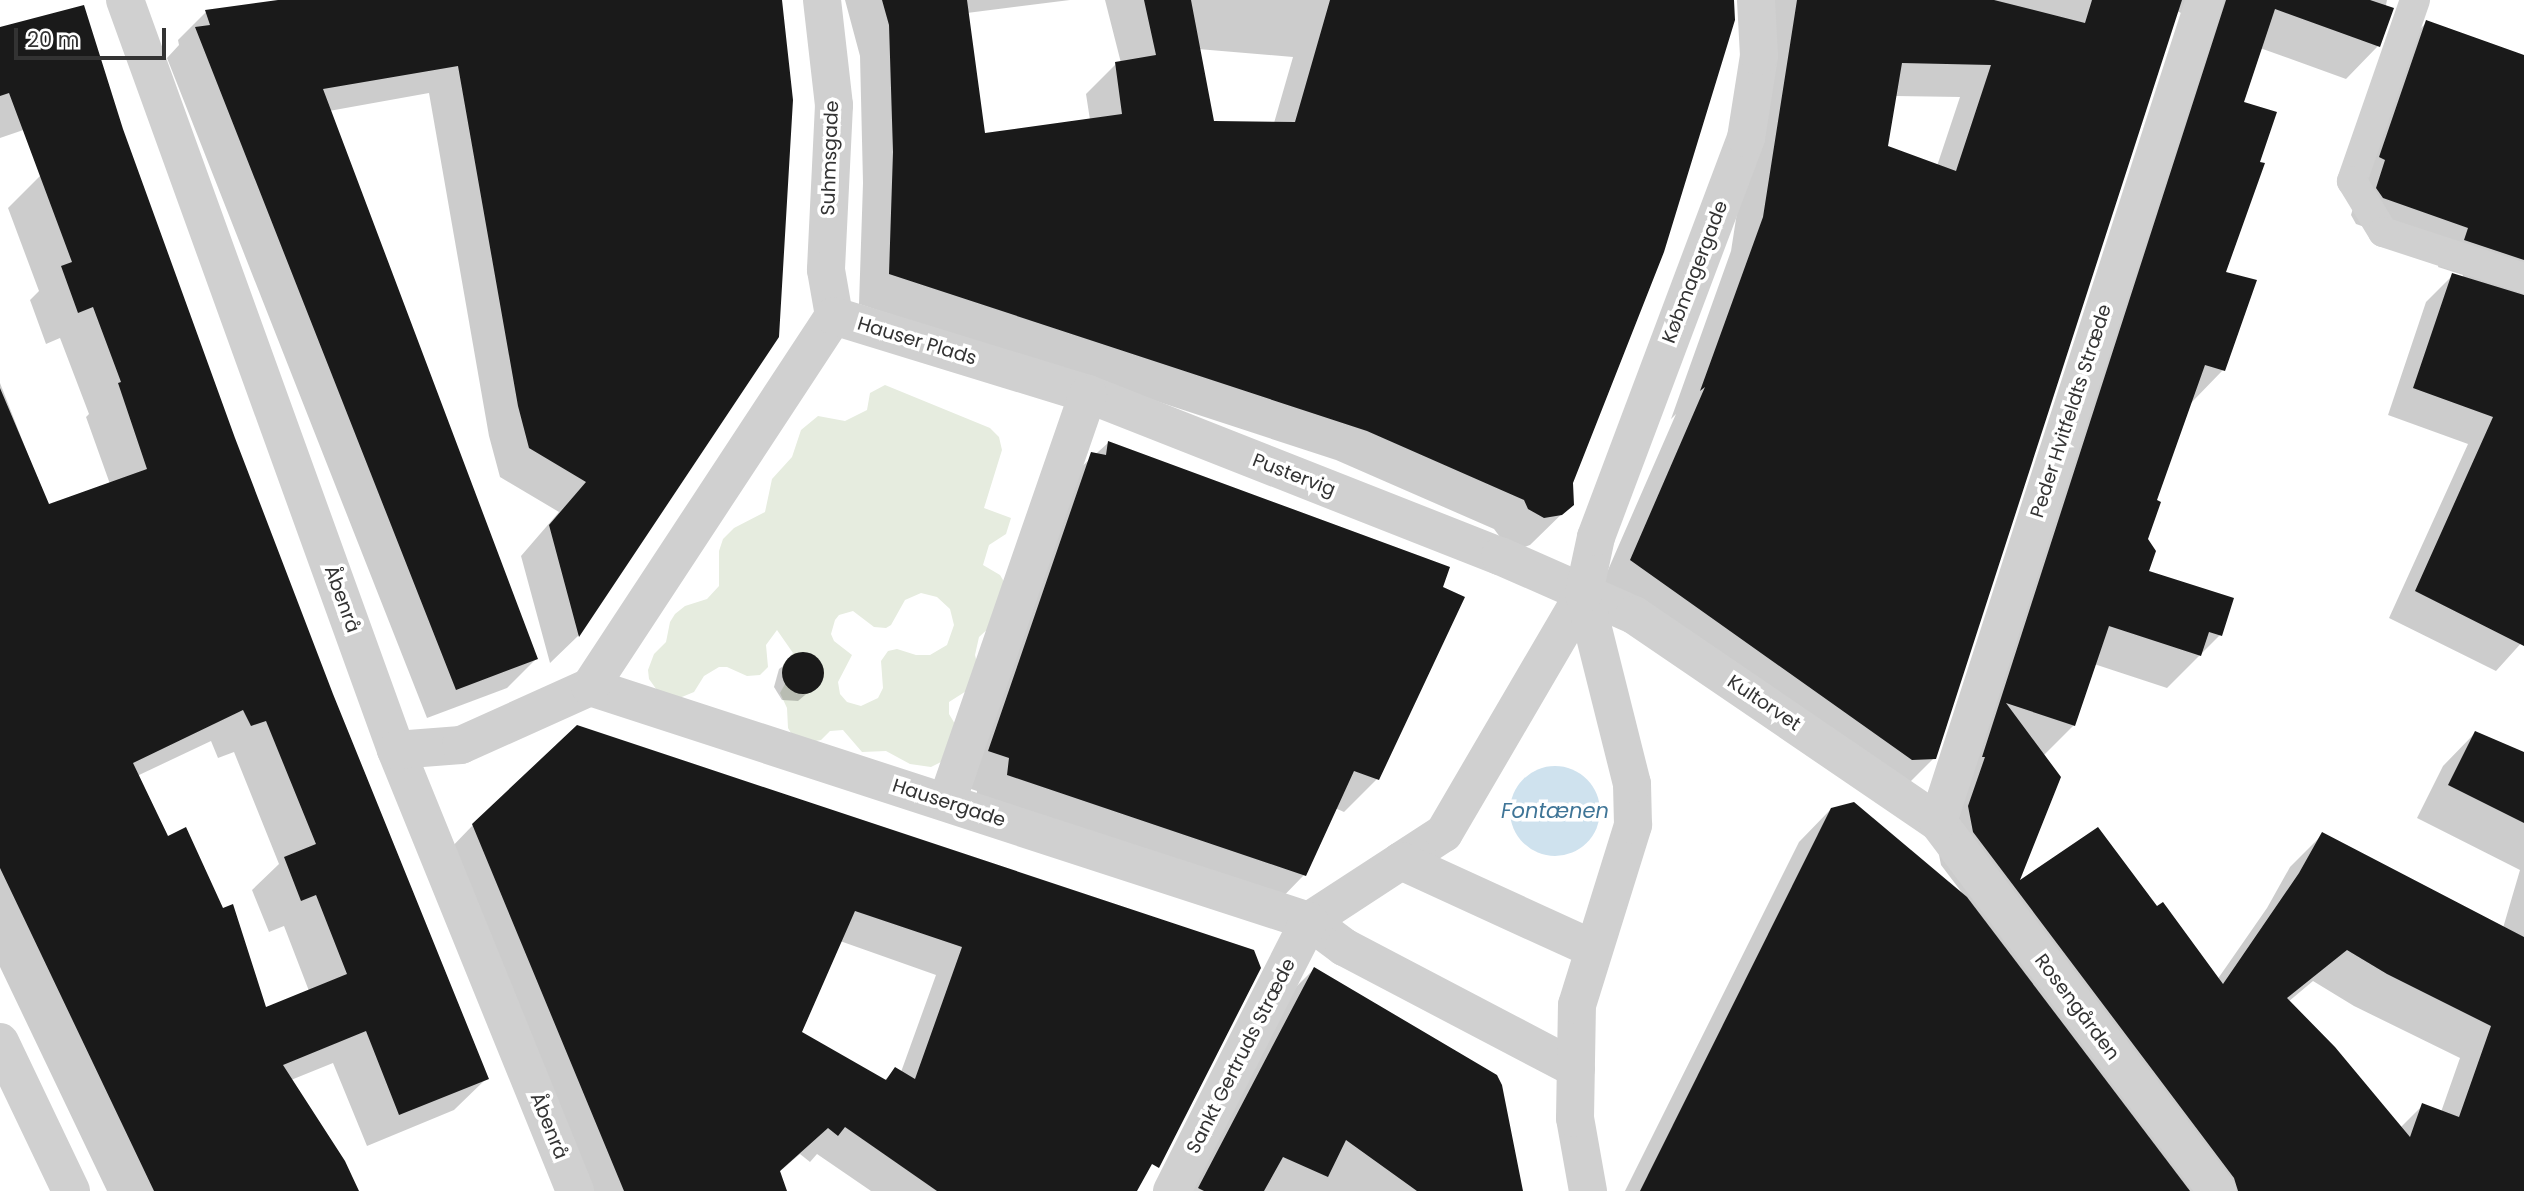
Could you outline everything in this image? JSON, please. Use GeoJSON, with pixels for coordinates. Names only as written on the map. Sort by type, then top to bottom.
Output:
{"type":"FeatureCollection","features":[{"type":"Feature","properties":{"kind":"street","name":"Åbenrå"},"geometry":{"type":"LineString","coordinates":[[125,0],[396,750],[575,1191]]}},
{"type":"Feature","properties":{"kind":"street","name":"Suhmsgade"},"geometry":{"type":"LineString","coordinates":[[822,0],[834,105],[826,270],[834,316]]}},
{"type":"Feature","properties":{"kind":"street","name":"Købmagergade"},"geometry":{"type":"LineString","coordinates":[[1584,593],[1596,537],[1746,138],[1759,55],[1756,0]]}},
{"type":"Feature","properties":{"kind":"street","name":"Peder Hvitfeldts Stræde"},"geometry":{"type":"LineString","coordinates":[[1938,822],[2205,0]]}},
{"type":"Feature","properties":{"kind":"street","name":"Hauser Plads"},"geometry":{"type":"LineString","coordinates":[[590,687],[834,316],[1088,394]]}},
{"type":"Feature","properties":{"kind":"street"},"geometry":{"type":"LineString","coordinates":[[947,803],[1088,394]]}},
{"type":"Feature","properties":{"kind":"street","name":"Pustervig"},"geometry":{"type":"LineString","coordinates":[[1088,394],[1500,556]]}},
{"type":"Feature","properties":{"kind":"street","name":"Kultorvet"},"geometry":{"type":"LineString","coordinates":[[1500,556],[1633,615],[1938,822]]}},
{"type":"Feature","properties":{"kind":"street"},"geometry":{"type":"LineString","coordinates":[[1576,1069],[1344,947],[1309,920],[1444,833],[1584,593]]}},
{"type":"Feature","properties":{"kind":"street"},"geometry":{"type":"LineString","coordinates":[[1584,593],[1632,785],[1633,825],[1577,1005],[1575,1118],[1588,1191]]}},
{"type":"Feature","properties":{"kind":"street"},"geometry":{"type":"LineString","coordinates":[[396,750],[461,745],[590,687]]}},
{"type":"Feature","properties":{"kind":"street","name":"Hausergade"},"geometry":{"type":"LineString","coordinates":[[590,687],[1309,920]]}},
{"type":"Feature","properties":{"kind":"street","name":"Rosengården"},"geometry":{"type":"LineString","coordinates":[[1938,822],[2217,1191]]}},
{"type":"Feature","properties":{"kind":"street"},"geometry":{"type":"LineString","coordinates":[[1401,861],[1593,949]]}},
{"type":"Feature","properties":{"kind":"street","name":"Sankt Gertruds Stræde"},"geometry":{"type":"LineString","coordinates":[[1172,1191],[1309,920]]}},
{"type":"Feature","properties":{"kind":"street"},"geometry":{"type":"LineString","coordinates":[[0,1042],[71,1191]]}},
{"type":"Feature","properties":{"kind":"lane"},"geometry":{"type":"LineString","coordinates":[[2415,0],[2352,181],[2383,232],[2524,278]]}},
{"type":"Feature","properties":{"kind":"shaded area"},"geometry":{"type":"Polygon","coordinates":[[[885,385],[990,428],[999,437],[1002,450],[984,508],[1011,518],[1006,534],[989,545],[983,565],[1000,575],[1006,585],[1001,617],[979,637],[975,655],[978,667],[971,688],[949,702],[949,714],[955,724],[941,762],[931,767],[910,764],[886,751],[862,752],[843,730],[830,731],[821,740],[810,742],[794,738],[788,728],[787,708],[780,693],[785,684],[782,670],[784,663],[793,653],[777,630],[766,645],[768,667],[760,675],[747,676],[727,667],[719,667],[704,676],[694,692],[677,699],[659,693],[649,679],[648,670],[654,654],[666,642],[670,622],[675,614],[685,606],[707,599],[719,586],[719,551],[723,539],[734,528],[765,512],[772,479],[792,457],[801,430],[818,416],[845,421],[867,410],[870,393],[885,385]],[[921,593],[905,600],[891,625],[886,628],[874,627],[853,611],[839,615],[831,634],[834,641],[852,655],[838,682],[840,694],[847,702],[861,706],[878,698],[883,688],[881,661],[888,651],[897,649],[916,655],[930,655],[947,645],[954,625],[950,609],[937,597],[921,593]]]}},
{"type":"Feature","properties":{"kind":"water","name":"Fontænen"},"geometry":{"type":"Polygon","coordinates":[[[1555,766],[1572,769],[1587,779],[1597,794],[1600,811],[1597,828],[1587,843],[1572,853],[1555,856],[1538,853],[1523,843],[1513,828],[1510,811],[1513,794],[1523,779],[1538,769],[1555,766]]]}},
{"type":"Feature","properties":{"kind":"building"},"geometry":{"type":"Polygon","coordinates":[[[278,0],[782,0],[793,100],[779,337],[579,637],[549,525],[586,482],[529,448],[518,406],[458,66],[323,89],[538,659],[456,690],[195,27],[210,25],[205,10],[278,0]]]}},
{"type":"Feature","properties":{"kind":"building"},"geometry":{"type":"Polygon","coordinates":[[[882,0],[967,0],[985,133],[1122,114],[1115,62],[1156,55],[1144,0],[1191,0],[1214,121],[1295,122],[1330,0],[1734,0],[1735,20],[1664,252],[1573,483],[1574,505],[1562,515],[1544,518],[1528,509],[1524,500],[1367,431],[889,274],[893,152],[889,25],[882,0]]]}},
{"type":"Feature","properties":{"kind":"building"},"geometry":{"type":"Polygon","coordinates":[[[1797,0],[1994,0],[2085,23],[2092,0],[2182,0],[1936,759],[1912,760],[1630,560],[1705,387],[1700,391],[1763,217],[1797,0]],[[1902,63],[1888,146],[1956,171],[1991,65],[1902,63]]]}},
{"type":"Feature","properties":{"kind":"building"},"geometry":{"type":"Polygon","coordinates":[[[2226,0],[2370,0],[2394,8],[2380,47],[2275,9],[2244,102],[2277,112],[2260,162],[2265,163],[2226,272],[2257,280],[2225,371],[2205,365],[2157,500],[2161,502],[2148,539],[2156,551],[2149,571],[2234,598],[2222,636],[2209,632],[2201,656],[2109,626],[2075,726],[2006,703],[2061,777],[2020,880],[2098,827],[2157,906],[2163,902],[2223,984],[2299,873],[2322,832],[2524,937],[2524,1191],[2238,1191],[2234,1178],[1973,832],[1968,806],[1985,757],[1982,757],[2226,0]],[[2347,950],[2287,998],[2335,1047],[2410,1137],[2422,1103],[2459,1117],[2491,1026],[2387,974],[2347,950]]]}},
{"type":"Feature","properties":{"kind":"building"},"geometry":{"type":"Polygon","coordinates":[[[84,5],[123,129],[235,438],[333,694],[489,1079],[399,1115],[366,1031],[283,1065],[345,1161],[359,1191],[154,1191],[0,868],[0,388],[49,504],[147,469],[118,383],[121,382],[93,307],[78,313],[61,266],[72,262],[9,93],[0,96],[0,27],[84,5]],[[243,710],[133,763],[168,836],[186,827],[223,908],[233,904],[266,1007],[347,974],[316,895],[301,901],[284,857],[316,844],[266,721],[251,726],[243,710]]]}},
{"type":"Feature","properties":{"kind":"building"},"geometry":{"type":"Polygon","coordinates":[[[2426,20],[2524,55],[2524,260],[2464,240],[2468,228],[2383,198],[2376,188],[2385,160],[2379,157],[2426,20]]]}},
{"type":"Feature","properties":{"kind":"building"},"geometry":{"type":"Polygon","coordinates":[[[2452,273],[2524,295],[2524,646],[2415,591],[2493,417],[2413,388],[2452,273]]]}},
{"type":"Feature","properties":{"kind":"building"},"geometry":{"type":"Polygon","coordinates":[[[1108,441],[1450,567],[1443,587],[1465,597],[1379,780],[1354,771],[1306,876],[1007,775],[1009,758],[988,751],[1091,452],[1106,455],[1108,441]]]}},
{"type":"Feature","properties":{"kind":"building"},"geometry":{"type":"Polygon","coordinates":[[[803,652],[818,658],[824,673],[818,688],[803,694],[788,688],[782,673],[788,658],[803,652]]]}},
{"type":"Feature","properties":{"kind":"building"},"geometry":{"type":"Polygon","coordinates":[[[577,725],[1254,950],[1261,968],[1159,1168],[1152,1164],[1137,1191],[937,1191],[845,1127],[838,1136],[828,1128],[780,1171],[787,1191],[624,1191],[472,824],[577,725]],[[855,911],[802,1032],[886,1080],[895,1067],[915,1079],[962,947],[855,911]]]}},
{"type":"Feature","properties":{"kind":"building"},"geometry":{"type":"Polygon","coordinates":[[[2475,731],[2524,752],[2524,823],[2448,785],[2475,731]]]}},
{"type":"Feature","properties":{"kind":"building"},"geometry":{"type":"Polygon","coordinates":[[[1854,802],[1967,897],[2190,1191],[1640,1191],[1831,808],[1854,802]]]}},
{"type":"Feature","properties":{"kind":"building"},"geometry":{"type":"Polygon","coordinates":[[[1314,967],[1497,1075],[1502,1085],[1523,1191],[1417,1191],[1346,1140],[1328,1177],[1283,1157],[1264,1191],[1204,1191],[1198,1188],[1314,967]]]}}]}
